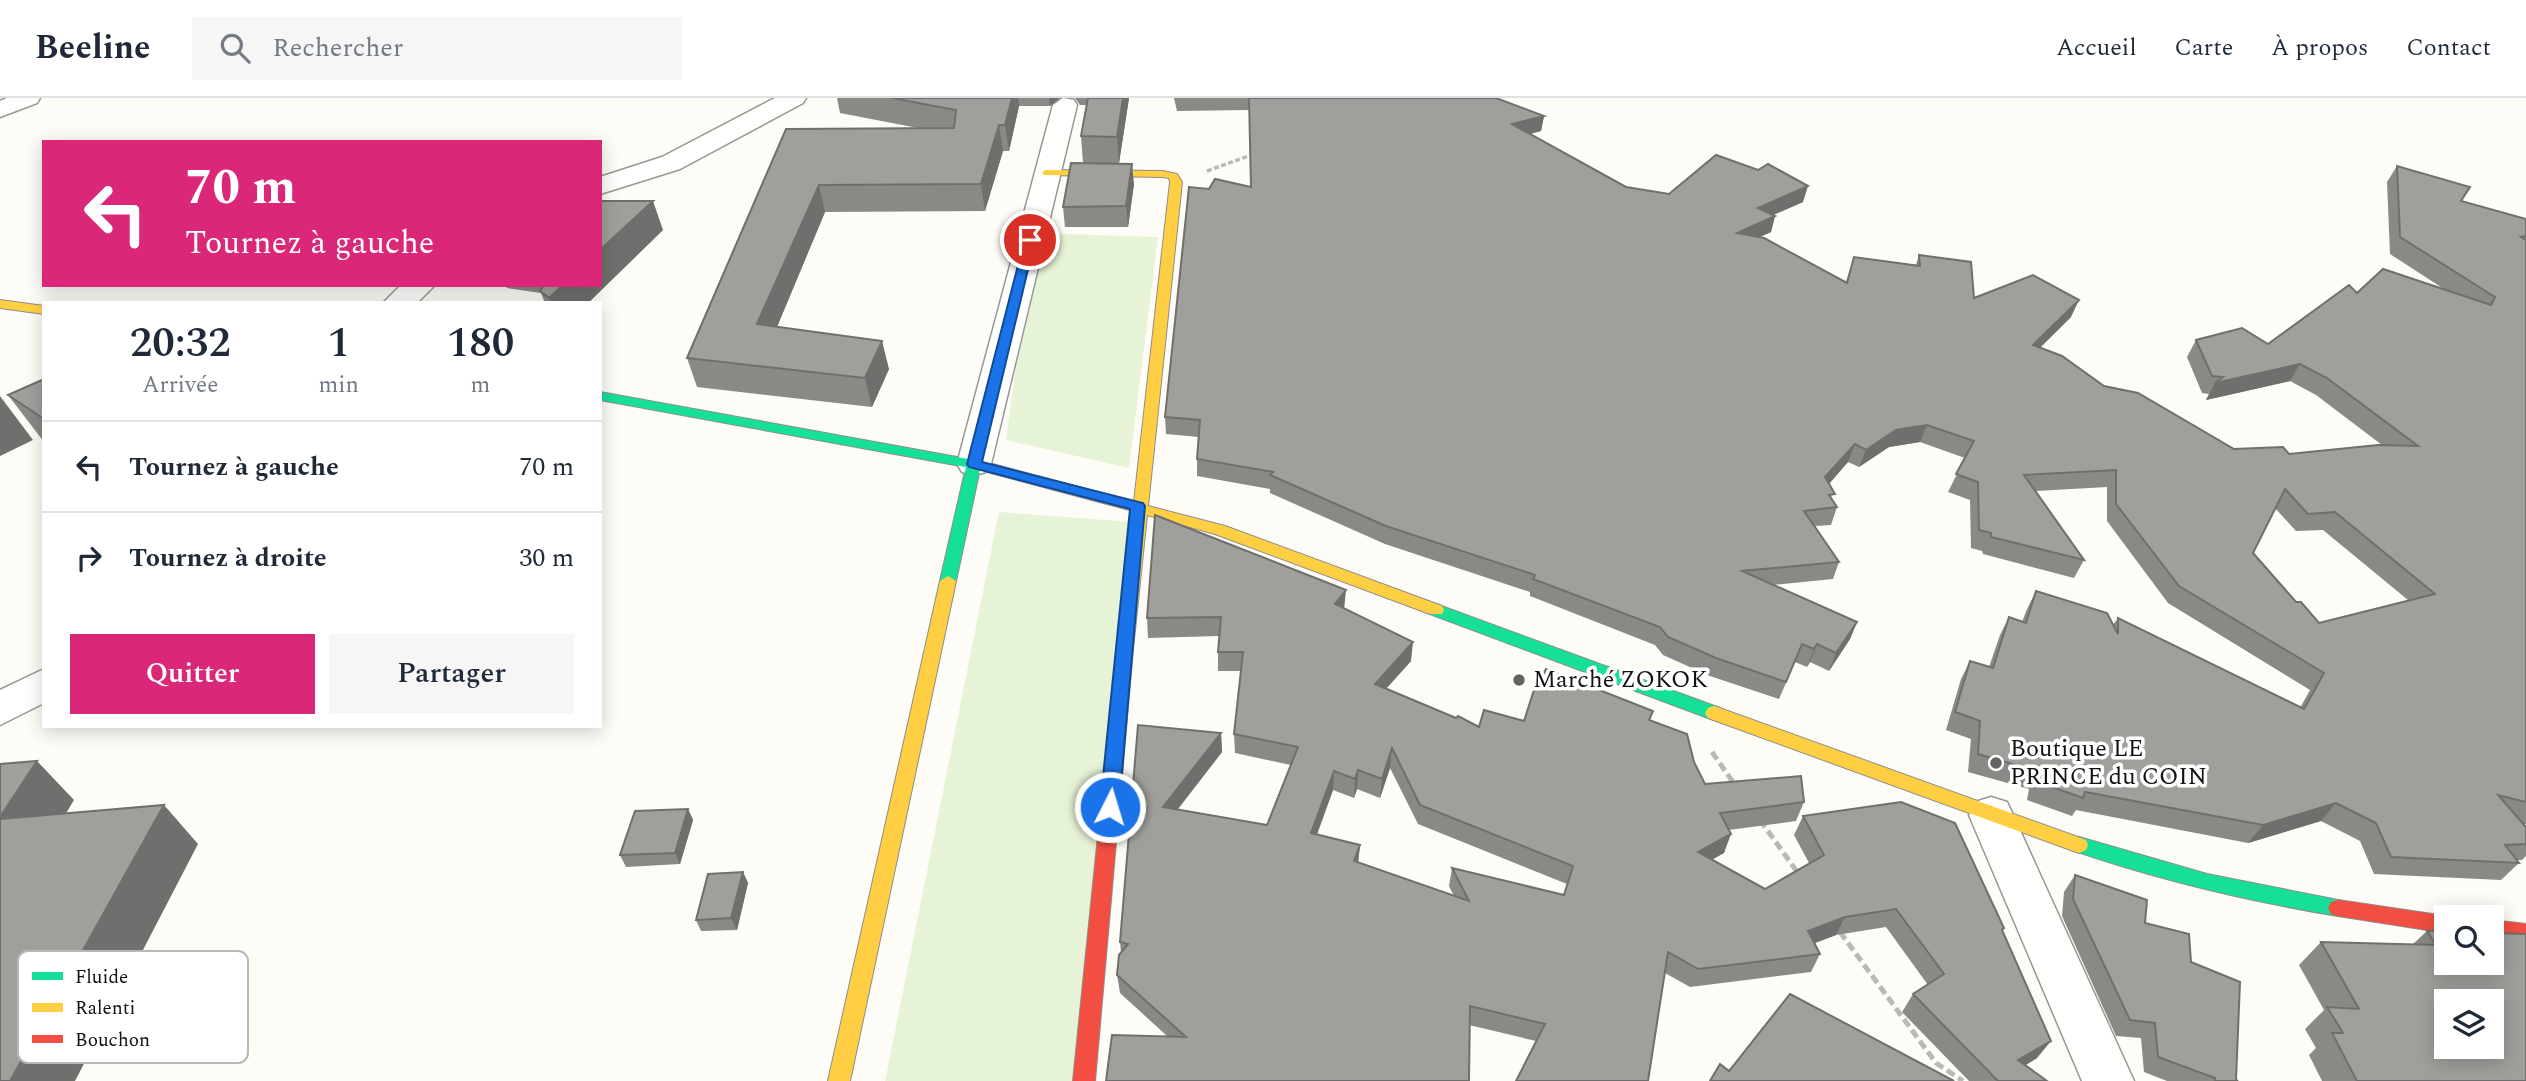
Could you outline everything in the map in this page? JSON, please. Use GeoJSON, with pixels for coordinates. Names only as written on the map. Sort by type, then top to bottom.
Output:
{"type":"FeatureCollection","features":[{"type":"Feature","properties":{"kind":"main road"},"geometry":{"type":"LineString","coordinates":[[1047,173],[1163,174],[1173,176],[1176,182],[1138,506],[1084,1081]]}},
{"type":"Feature","properties":{"kind":"main road"},"geometry":{"type":"LineString","coordinates":[[0,304],[42,310]]}},
{"type":"Feature","properties":{"kind":"main road"},"geometry":{"type":"LineString","coordinates":[[602,396],[974,464],[1138,506],[1220,530],[1990,815],[2123,860],[2278,898],[2434,923]]}},
{"type":"Feature","properties":{"kind":"main road"},"geometry":{"type":"LineString","coordinates":[[839,1081],[974,464]]}},
{"type":"Feature","properties":{"kind":"main road"},"geometry":{"type":"LineString","coordinates":[[2504,930],[2526,933]]}},
{"type":"Feature","properties":{"kind":"street"},"geometry":{"type":"LineString","coordinates":[[0,110],[28,98]]}},
{"type":"Feature","properties":{"kind":"street"},"geometry":{"type":"LineString","coordinates":[[602,185],[671,163],[794,98]]}},
{"type":"Feature","properties":{"kind":"street"},"geometry":{"type":"LineString","coordinates":[[974,464],[1065,105]]}},
{"type":"Feature","properties":{"kind":"street"},"geometry":{"type":"LineString","coordinates":[[400,301],[418,287]]}},
{"type":"Feature","properties":{"kind":"street"},"geometry":{"type":"LineString","coordinates":[[0,709],[42,685]]}},
{"type":"Feature","properties":{"kind":"street"},"geometry":{"type":"LineString","coordinates":[[1990,815],[2108,1081]]}},
{"type":"Feature","properties":{"kind":"path"},"geometry":{"type":"LineString","coordinates":[[1176,182],[1254,154]]}},
{"type":"Feature","properties":{"kind":"path"},"geometry":{"type":"LineString","coordinates":[[1673,697],[1744,797]]}},
{"type":"Feature","properties":{"kind":"path"},"geometry":{"type":"LineString","coordinates":[[1751,808],[1806,885]]}},
{"type":"Feature","properties":{"kind":"path"},"geometry":{"type":"LineString","coordinates":[[1838,929],[1936,1063],[1963,1081]]}},
{"type":"Feature","properties":{"kind":"green space"},"geometry":{"type":"Polygon","coordinates":[[[1034,233],[1158,237],[1129,468],[1006,440],[1034,233]]]}},
{"type":"Feature","properties":{"kind":"green space"},"geometry":{"type":"Polygon","coordinates":[[[999,512],[1131,522],[1076,1081],[885,1081],[999,512]]]}},
{"type":"Feature","properties":{"kind":"building"},"geometry":{"type":"Polygon","coordinates":[[[892,98],[1012,98],[1005,125],[999,125],[981,184],[819,185],[757,324],[882,341],[865,378],[687,358],[786,129],[954,128],[956,110],[892,98]]]}},
{"type":"Feature","properties":{"kind":"building"},"geometry":{"type":"Polygon","coordinates":[[[1088,98],[1123,98],[1117,137],[1081,136],[1088,98]]]}},
{"type":"Feature","properties":{"kind":"building"},"geometry":{"type":"Polygon","coordinates":[[[1249,98],[1496,98],[1544,116],[1512,124],[1626,187],[1669,194],[1716,155],[1758,170],[1768,164],[1808,186],[1758,208],[1775,216],[1737,233],[1764,238],[1847,283],[1854,257],[1920,266],[1919,255],[1971,262],[1974,298],[2033,275],[2079,300],[2033,345],[2062,356],[2104,386],[2138,393],[2234,449],[2283,447],[2289,454],[2378,445],[2418,446],[2327,378],[2300,364],[2215,383],[2223,377],[2212,376],[2196,340],[2242,328],[2268,344],[2349,285],[2357,293],[2383,269],[2491,305],[2495,297],[2400,237],[2397,166],[2470,187],[2461,201],[2526,219],[2526,236],[2521,237],[2526,240],[2526,802],[2498,795],[2526,827],[2526,844],[2505,845],[2519,863],[2391,857],[2376,823],[2336,803],[2263,825],[2085,792],[2083,798],[2038,782],[2040,772],[1978,754],[1980,721],[1955,712],[1970,661],[1993,668],[2009,617],[2026,623],[2036,591],[2107,613],[2118,634],[2118,618],[2304,709],[2324,673],[2179,586],[2116,504],[2116,470],[2024,475],[2084,560],[1991,537],[1991,533],[1979,530],[1978,482],[1956,474],[1974,441],[1927,425],[1896,430],[1866,450],[1855,444],[1825,477],[1835,494],[1829,495],[1837,507],[1804,511],[1839,562],[1742,571],[1857,622],[1836,653],[1817,644],[1814,649],[1802,644],[1786,682],[1716,658],[1668,637],[1660,627],[1533,579],[1535,575],[1386,526],[1270,475],[1273,472],[1197,459],[1200,420],[1165,417],[1189,187],[1209,189],[1215,179],[1251,187],[1249,98]],[[2285,489],[2253,553],[2296,602],[2301,602],[2319,623],[2435,594],[2335,512],[2308,514],[2285,489]]]}},
{"type":"Feature","properties":{"kind":"building"},"geometry":{"type":"Polygon","coordinates":[[[1071,163],[1132,164],[1126,206],[1063,207],[1071,163]]]}},
{"type":"Feature","properties":{"kind":"building"},"geometry":{"type":"Polygon","coordinates":[[[602,201],[653,201],[602,248],[602,201]]]}},
{"type":"Feature","properties":{"kind":"building"},"geometry":{"type":"Polygon","coordinates":[[[543,287],[561,287],[549,298],[540,291],[543,287]]]}},
{"type":"Feature","properties":{"kind":"building"},"geometry":{"type":"Polygon","coordinates":[[[42,380],[42,418],[8,395],[42,380]]]}},
{"type":"Feature","properties":{"kind":"building"},"geometry":{"type":"Polygon","coordinates":[[[1155,515],[1346,590],[1335,604],[1413,642],[1375,684],[1456,718],[1458,716],[1479,727],[1484,710],[1524,721],[1533,693],[1546,669],[1653,711],[1649,720],[1687,734],[1694,762],[1705,784],[1801,776],[1804,802],[1720,813],[1731,834],[1698,852],[1765,889],[1824,855],[1803,816],[1901,802],[1955,823],[2004,928],[2002,930],[2051,1041],[2018,1060],[2047,1081],[1998,1081],[1913,994],[1944,974],[1896,909],[1845,917],[1808,931],[1820,954],[1698,969],[1668,952],[1648,1081],[1516,1081],[1545,1024],[1470,1006],[1469,1081],[1106,1081],[1112,1035],[1186,1037],[1117,975],[1119,955],[1128,944],[1120,942],[1138,725],[1221,733],[1163,807],[1267,825],[1298,747],[1234,734],[1243,652],[1218,652],[1221,617],[1147,618],[1155,515]],[[1392,748],[1382,779],[1358,770],[1355,779],[1334,771],[1311,833],[1360,845],[1354,861],[1469,901],[1452,868],[1564,895],[1573,866],[1420,805],[1392,748]]]}},
{"type":"Feature","properties":{"kind":"building"},"geometry":{"type":"Polygon","coordinates":[[[37,761],[0,817],[0,764],[37,761]]]}},
{"type":"Feature","properties":{"kind":"building"},"geometry":{"type":"Polygon","coordinates":[[[164,805],[83,951],[18,951],[20,1063],[10,1081],[0,1081],[0,819],[164,805]]]}},
{"type":"Feature","properties":{"kind":"building"},"geometry":{"type":"Polygon","coordinates":[[[688,809],[675,853],[620,855],[635,811],[688,809]]]}},
{"type":"Feature","properties":{"kind":"building"},"geometry":{"type":"Polygon","coordinates":[[[743,872],[731,918],[696,920],[708,874],[743,872]]]}},
{"type":"Feature","properties":{"kind":"building"},"geometry":{"type":"Polygon","coordinates":[[[2075,875],[2147,900],[2145,923],[2189,934],[2191,962],[2240,982],[2238,1081],[2215,1081],[2215,1078],[2158,1057],[2155,1023],[2130,1020],[2073,899],[2075,875]]]}},
{"type":"Feature","properties":{"kind":"building"},"geometry":{"type":"Polygon","coordinates":[[[2427,931],[2434,931],[2434,942],[2427,931]]]}},
{"type":"Feature","properties":{"kind":"building"},"geometry":{"type":"Polygon","coordinates":[[[2504,933],[2526,934],[2526,1081],[2357,1081],[2332,1033],[2343,1033],[2327,1007],[2359,1009],[2321,942],[2434,945],[2434,975],[2504,975],[2504,933]]]}},
{"type":"Feature","properties":{"kind":"building"},"geometry":{"type":"Polygon","coordinates":[[[1790,994],[1954,1081],[1710,1081],[1720,1064],[1729,1071],[1790,994]]]}},
{"type":"Feature","properties":{"kind":"traffic: fast"},"geometry":{"type":"LineString","coordinates":[[602,396],[974,464],[948,581]]}},
{"type":"Feature","properties":{"kind":"traffic: fast"},"geometry":{"type":"LineString","coordinates":[[1436,610],[1714,713]]}},
{"type":"Feature","properties":{"kind":"traffic: fast"},"geometry":{"type":"LineString","coordinates":[[2079,845],[2207,882],[2338,908]]}},
{"type":"Feature","properties":{"kind":"traffic: slow"},"geometry":{"type":"LineString","coordinates":[[1047,173],[1163,174],[1173,176],[1176,182],[1125,649]]}},
{"type":"Feature","properties":{"kind":"traffic: slow"},"geometry":{"type":"LineString","coordinates":[[0,304],[42,310]]}},
{"type":"Feature","properties":{"kind":"traffic: slow"},"geometry":{"type":"LineString","coordinates":[[974,464],[1220,530],[1436,610]]}},
{"type":"Feature","properties":{"kind":"traffic: slow"},"geometry":{"type":"LineString","coordinates":[[839,1081],[948,581]]}},
{"type":"Feature","properties":{"kind":"traffic: slow"},"geometry":{"type":"LineString","coordinates":[[1714,713],[2079,845]]}},
{"type":"Feature","properties":{"kind":"traffic: jam"},"geometry":{"type":"LineString","coordinates":[[1084,1081],[1125,649]]}},
{"type":"Feature","properties":{"kind":"traffic: jam"},"geometry":{"type":"LineString","coordinates":[[2338,908],[2434,923]]}},
{"type":"Feature","properties":{"kind":"traffic: jam"},"geometry":{"type":"LineString","coordinates":[[2504,930],[2526,933]]}},
{"type":"Feature","properties":{"kind":"place","name":"Marché ZOKOK"},"geometry":{"type":"Point","coordinates":[1519,680]}},
{"type":"Feature","properties":{"kind":"place","name":"Boutique LE PRINCE du COIN"},"geometry":{"type":"Point","coordinates":[1996,763]}},
{"type":"Feature","properties":{"kind":"route"},"geometry":{"type":"LineString","coordinates":[[1030,240],[974,464],[1138,506],[1110,807]]}}]}
